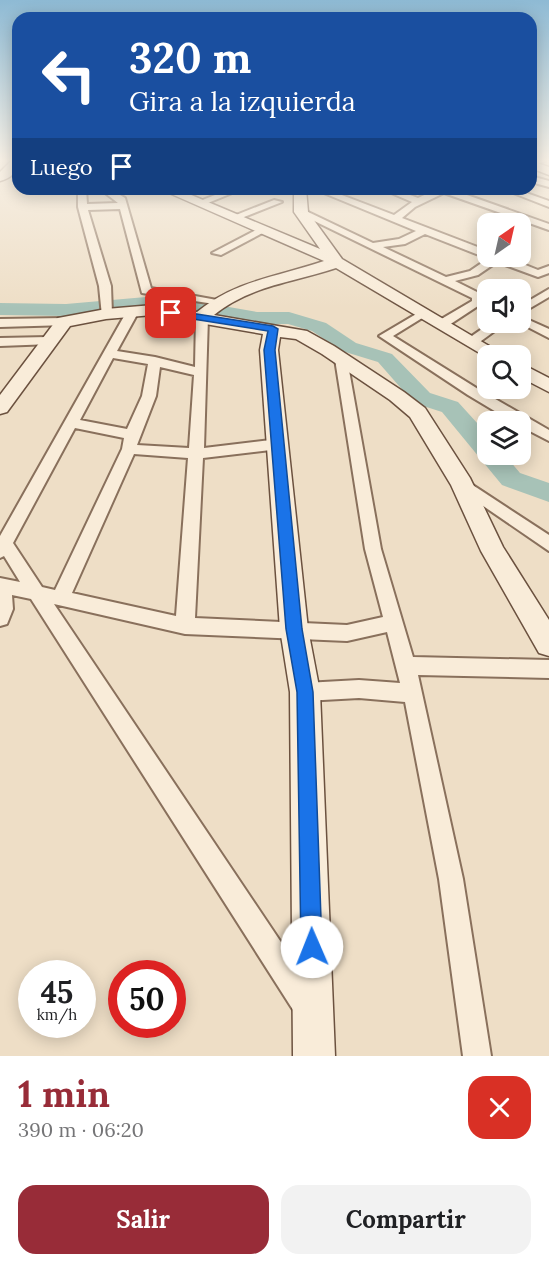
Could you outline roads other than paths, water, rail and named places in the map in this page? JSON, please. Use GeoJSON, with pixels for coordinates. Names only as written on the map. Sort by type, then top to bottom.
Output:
{"type":"FeatureCollection","features":[{"type":"Feature","properties":{"kind":"main road"},"geometry":{"type":"LineString","coordinates":[[220,210],[337,262],[479,345]]}},
{"type":"Feature","properties":{"kind":"main road"},"geometry":{"type":"LineString","coordinates":[[301,212],[337,262]]}},
{"type":"Feature","properties":{"kind":"main road"},"geometry":{"type":"LineString","coordinates":[[202,317],[217,303],[243,288],[337,262]]}},
{"type":"Feature","properties":{"kind":"main road"},"geometry":{"type":"LineString","coordinates":[[2,398],[29,372],[48,341],[64,322],[106,314],[153,310],[301,335],[397,396],[418,413],[462,484],[493,551],[549,644]]}},
{"type":"Feature","properties":{"kind":"main road"},"geometry":{"type":"LineString","coordinates":[[273,329],[269,350],[294,629],[305,692],[314,1056]]}},
{"type":"Feature","properties":{"kind":"main road"},"geometry":{"type":"LineString","coordinates":[[531,375],[549,386]]}},
{"type":"Feature","properties":{"kind":"street"},"geometry":{"type":"LineString","coordinates":[[84,210],[105,286],[106,314]]}},
{"type":"Feature","properties":{"kind":"street"},"geometry":{"type":"LineString","coordinates":[[124,210],[146,291],[217,303]]}},
{"type":"Feature","properties":{"kind":"street"},"geometry":{"type":"LineString","coordinates":[[236,217],[254,210]]}},
{"type":"Feature","properties":{"kind":"street"},"geometry":{"type":"LineString","coordinates":[[373,210],[477,250]]}},
{"type":"Feature","properties":{"kind":"street"},"geometry":{"type":"LineString","coordinates":[[396,219],[404,210]]}},
{"type":"Feature","properties":{"kind":"street"},"geometry":{"type":"LineString","coordinates":[[502,210],[549,227]]}},
{"type":"Feature","properties":{"kind":"street"},"geometry":{"type":"LineString","coordinates":[[301,212],[477,296],[478,302],[442,324]]}},
{"type":"Feature","properties":{"kind":"street"},"geometry":{"type":"LineString","coordinates":[[217,253],[265,229]]}},
{"type":"Feature","properties":{"kind":"street"},"geometry":{"type":"LineString","coordinates":[[371,246],[401,242],[424,230]]}},
{"type":"Feature","properties":{"kind":"street"},"geometry":{"type":"LineString","coordinates":[[531,266],[546,270],[549,282]]}},
{"type":"Feature","properties":{"kind":"street"},"geometry":{"type":"LineString","coordinates":[[444,281],[474,273],[480,267]]}},
{"type":"Feature","properties":{"kind":"street"},"geometry":{"type":"LineString","coordinates":[[531,304],[549,294]]}},
{"type":"Feature","properties":{"kind":"street"},"geometry":{"type":"LineString","coordinates":[[133,311],[1,546],[34,592],[313,1017]]}},
{"type":"Feature","properties":{"kind":"street"},"geometry":{"type":"LineString","coordinates":[[423,313],[385,336],[473,392],[549,436]]}},
{"type":"Feature","properties":{"kind":"street"},"geometry":{"type":"LineString","coordinates":[[185,626],[201,372],[202,317]]}},
{"type":"Feature","properties":{"kind":"street"},"geometry":{"type":"LineString","coordinates":[[0,323],[64,322]]}},
{"type":"Feature","properties":{"kind":"street"},"geometry":{"type":"LineString","coordinates":[[531,325],[549,334]]}},
{"type":"Feature","properties":{"kind":"street"},"geometry":{"type":"LineString","coordinates":[[472,341],[484,333]]}},
{"type":"Feature","properties":{"kind":"street"},"geometry":{"type":"LineString","coordinates":[[0,342],[48,341]]}},
{"type":"Feature","properties":{"kind":"street"},"geometry":{"type":"LineString","coordinates":[[109,354],[156,361],[175,368],[201,372]]}},
{"type":"Feature","properties":{"kind":"street"},"geometry":{"type":"LineString","coordinates":[[341,359],[373,549],[413,693],[451,879],[477,1056]]}},
{"type":"Feature","properties":{"kind":"street"},"geometry":{"type":"LineString","coordinates":[[60,597],[131,442],[149,396],[156,361]]}},
{"type":"Feature","properties":{"kind":"street"},"geometry":{"type":"LineString","coordinates":[[72,423],[131,442],[196,454],[279,444]]}},
{"type":"Feature","properties":{"kind":"street"},"geometry":{"type":"LineString","coordinates":[[462,484],[549,544]]}},
{"type":"Feature","properties":{"kind":"street"},"geometry":{"type":"LineString","coordinates":[[0,618],[4,609],[2,586],[185,626],[347,633],[393,623]]}},
{"type":"Feature","properties":{"kind":"street"},"geometry":{"type":"LineString","coordinates":[[406,666],[549,669]]}},
{"type":"Feature","properties":{"kind":"street"},"geometry":{"type":"LineString","coordinates":[[305,692],[359,689],[413,693]]}},
{"type":"Feature","properties":{"kind":"waterway"},"geometry":{"type":"LineString","coordinates":[[0,309],[66,310],[146,303],[189,306],[257,318],[289,318],[319,327],[349,347],[385,358],[422,398],[450,407],[477,438]]}},
{"type":"Feature","properties":{"kind":"waterway"},"geometry":{"type":"LineString","coordinates":[[499,465],[511,479],[549,493]]}}]}
